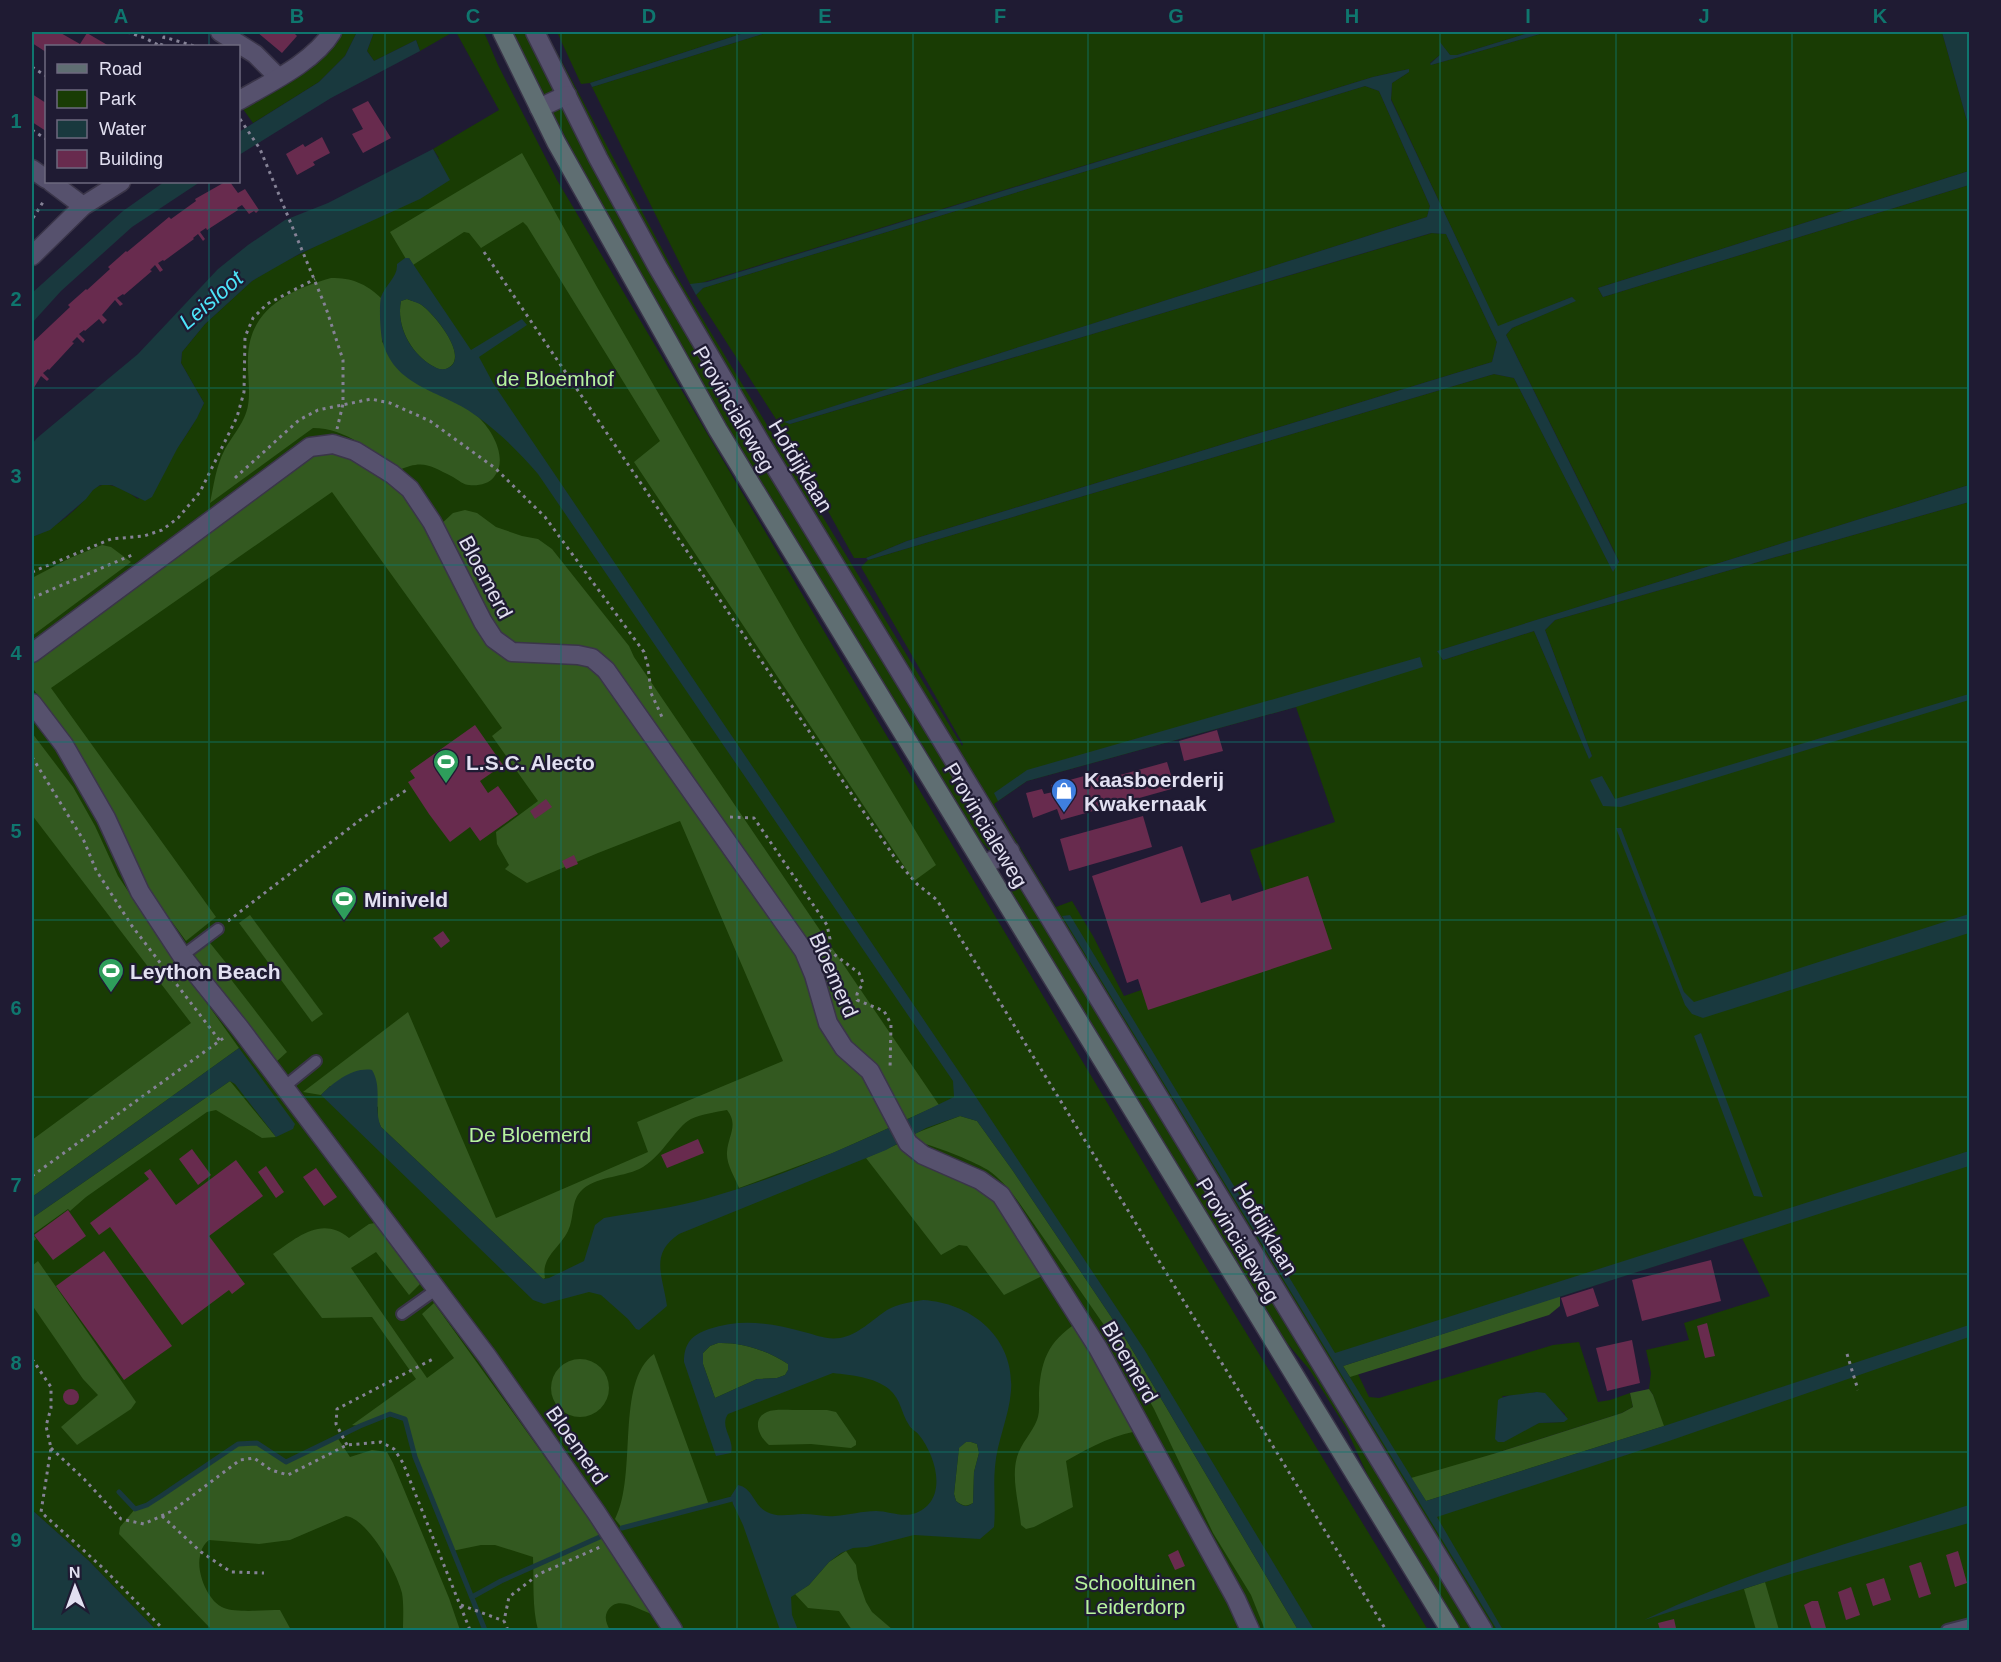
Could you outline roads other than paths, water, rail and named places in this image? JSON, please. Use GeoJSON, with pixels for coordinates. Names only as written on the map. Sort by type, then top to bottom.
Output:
{"type":"FeatureCollection","features":[{"type":"Feature","properties":{"kind":"main road","name":"Provincialeweg"},"geometry":{"type":"LineString","coordinates":[[502,32],[539,108],[718,430],[1450,1630]]}},
{"type":"Feature","properties":{"kind":"street"},"geometry":{"type":"LineString","coordinates":[[220,32],[255,54],[278,77]]}},
{"type":"Feature","properties":{"kind":"street"},"geometry":{"type":"LineString","coordinates":[[240,101],[306,60],[326,42],[332,32]]}},
{"type":"Feature","properties":{"kind":"street","name":"Hofdijklaan"},"geometry":{"type":"LineString","coordinates":[[536,32],[598,158],[765,450],[1483,1630]]}},
{"type":"Feature","properties":{"kind":"street"},"geometry":{"type":"LineString","coordinates":[[539,108],[567,95]]}},
{"type":"Feature","properties":{"kind":"street"},"geometry":{"type":"LineString","coordinates":[[32,169],[45,178]]}},
{"type":"Feature","properties":{"kind":"street"},"geometry":{"type":"LineString","coordinates":[[52,183],[83,206]]}},
{"type":"Feature","properties":{"kind":"street"},"geometry":{"type":"LineString","coordinates":[[32,256],[83,206],[119,183]]}},
{"type":"Feature","properties":{"kind":"street","name":"Bloemerd"},"geometry":{"type":"LineString","coordinates":[[32,653],[310,447],[333,444],[355,451],[392,474],[410,489],[432,522],[494,639],[512,652],[578,655],[591,658],[606,670],[804,951],[814,975],[828,1023],[844,1048],[870,1071],[908,1143],[923,1155],[980,1180],[1001,1195],[1098,1348],[1236,1599],[1250,1630]]}},
{"type":"Feature","properties":{"kind":"street","name":"Bloemerd"},"geometry":{"type":"LineString","coordinates":[[34,713],[64,745],[106,818],[140,892],[182,956],[239,1027],[488,1356],[674,1630]]}},
{"type":"Feature","properties":{"kind":"street"},"geometry":{"type":"LineString","coordinates":[[984,865],[1010,851]]}},
{"type":"Feature","properties":{"kind":"lane"},"geometry":{"type":"LineString","coordinates":[[182,956],[218,929]]}},
{"type":"Feature","properties":{"kind":"lane"},"geometry":{"type":"LineString","coordinates":[[284,1087],[316,1060]]}},
{"type":"Feature","properties":{"kind":"lane"},"geometry":{"type":"LineString","coordinates":[[402,1314],[437,1289]]}},
{"type":"Feature","properties":{"kind":"lane"},"geometry":{"type":"LineString","coordinates":[[1947,1630],[1970,1624]]}},
{"type":"Feature","properties":{"kind":"water"},"geometry":{"type":"Polygon","coordinates":[[[357,32],[374,32],[367,51],[374,61],[416,40],[420,51],[331,98],[240,154],[240,131],[319,82],[345,56],[357,32]]]}},
{"type":"Feature","properties":{"kind":"water"},"geometry":{"type":"Polygon","coordinates":[[[747,32],[769,32],[592,87],[590,83],[747,32]]]}},
{"type":"Feature","properties":{"kind":"water"},"geometry":{"type":"Polygon","coordinates":[[[1532,32],[1547,32],[1430,64],[1440,55],[1440,42],[1450,55],[1457,55],[1532,32]]]}},
{"type":"Feature","properties":{"kind":"water"},"geometry":{"type":"Polygon","coordinates":[[[1942,32],[1969,32],[1969,128],[1942,32]]]}},
{"type":"Feature","properties":{"kind":"water"},"geometry":{"type":"Polygon","coordinates":[[[1409,69],[1409,72],[1392,83],[1391,100],[1498,326],[1572,297],[1576,301],[1512,328],[1506,335],[1619,562],[1613,572],[1514,378],[1494,374],[868,560],[866,558],[907,541],[1492,362],[1497,342],[1446,234],[1431,233],[790,424],[784,422],[1427,217],[1430,206],[1379,91],[1365,86],[703,288],[696,295],[690,284],[707,282],[1373,77],[1409,69]]]}},
{"type":"Feature","properties":{"kind":"water","name":"Leisloot"},"geometry":{"type":"Polygon","coordinates":[[[433,149],[450,180],[420,199],[299,254],[252,281],[205,324],[182,352],[181,363],[204,403],[152,497],[145,501],[112,485],[100,485],[50,530],[32,537],[32,444],[37,438],[138,354],[218,269],[248,245],[285,220],[328,203],[433,149]]]}},
{"type":"Feature","properties":{"kind":"water"},"geometry":{"type":"Polygon","coordinates":[[[1969,171],[1969,185],[1603,297],[1598,288],[1969,171]]]}},
{"type":"Feature","properties":{"kind":"water"},"geometry":{"type":"Polygon","coordinates":[[[163,183],[198,183],[132,227],[61,291],[32,323],[32,293],[123,211],[163,183]]]}},
{"type":"Feature","properties":{"kind":"water"},"geometry":{"type":"Polygon","coordinates":[[[409,258],[471,350],[522,319],[527,325],[479,357],[493,383],[1144,1349],[1314,1630],[1298,1630],[1124,1336],[977,1121],[960,1116],[926,1128],[886,1150],[679,1234],[664,1249],[661,1258],[661,1275],[667,1306],[639,1330],[601,1295],[589,1292],[544,1304],[533,1300],[321,1095],[351,1073],[372,1070],[377,1084],[381,1127],[543,1279],[584,1261],[595,1225],[604,1218],[656,1210],[740,1188],[833,1153],[954,1097],[953,1081],[538,474],[510,444],[486,423],[465,408],[410,380],[389,358],[382,339],[380,301],[397,269],[397,264],[409,258]],[[407,299],[401,301],[400,310],[406,338],[423,360],[437,368],[448,368],[454,362],[455,354],[447,334],[426,308],[407,299]]]}},
{"type":"Feature","properties":{"kind":"water"},"geometry":{"type":"Polygon","coordinates":[[[1969,485],[1969,502],[1555,620],[1545,630],[1592,756],[1589,759],[1534,631],[1443,660],[1437,651],[1969,485]]]}},
{"type":"Feature","properties":{"kind":"water"},"geometry":{"type":"Polygon","coordinates":[[[1420,657],[1423,667],[1296,707],[1027,781],[998,801],[994,793],[1027,770],[1420,657]]]}},
{"type":"Feature","properties":{"kind":"water"},"geometry":{"type":"Polygon","coordinates":[[[1969,694],[1969,700],[1621,807],[1603,806],[1590,780],[1602,776],[1615,799],[1969,694]]]}},
{"type":"Feature","properties":{"kind":"water"},"geometry":{"type":"Polygon","coordinates":[[[1616,828],[1621,828],[1684,992],[1694,1002],[1969,914],[1969,933],[1703,1018],[1692,1014],[1685,1005],[1616,828]]]}},
{"type":"Feature","properties":{"kind":"water"},"geometry":{"type":"Polygon","coordinates":[[[1070,915],[1335,1353],[1969,1151],[1969,1166],[1343,1366],[1426,1501],[1664,1426],[1969,1325],[1969,1337],[1669,1441],[1437,1517],[1503,1630],[1497,1630],[1062,916],[1070,915]]]}},
{"type":"Feature","properties":{"kind":"water"},"geometry":{"type":"Polygon","coordinates":[[[1701,1033],[1763,1197],[1754,1196],[1694,1036],[1701,1033]]]}},
{"type":"Feature","properties":{"kind":"water"},"geometry":{"type":"Polygon","coordinates":[[[239,1048],[295,1124],[293,1129],[276,1137],[235,1084],[230,1081],[32,1218],[32,1197],[239,1048]]]}},
{"type":"Feature","properties":{"kind":"water"},"geometry":{"type":"Polygon","coordinates":[[[923,1300],[958,1308],[973,1316],[998,1340],[1006,1355],[1011,1391],[996,1457],[994,1527],[980,1539],[914,1535],[867,1547],[853,1548],[841,1553],[829,1562],[809,1585],[791,1597],[792,1615],[798,1630],[780,1630],[743,1525],[733,1504],[731,1496],[738,1485],[750,1493],[759,1506],[775,1515],[831,1516],[876,1511],[901,1515],[911,1514],[926,1507],[933,1498],[936,1488],[934,1465],[925,1444],[906,1420],[896,1397],[889,1389],[869,1379],[833,1373],[728,1414],[725,1424],[731,1443],[731,1453],[716,1456],[684,1362],[687,1345],[693,1337],[703,1331],[745,1323],[768,1324],[826,1338],[840,1338],[859,1330],[891,1308],[923,1300]],[[718,1343],[710,1346],[703,1353],[703,1364],[715,1398],[757,1379],[777,1378],[785,1375],[788,1370],[788,1364],[763,1351],[736,1344],[718,1343]],[[966,1442],[959,1448],[954,1494],[956,1501],[966,1506],[973,1503],[974,1472],[979,1453],[977,1444],[966,1442]]]}},
{"type":"Feature","properties":{"kind":"water"},"geometry":{"type":"Polygon","coordinates":[[[1545,1393],[1568,1419],[1564,1422],[1539,1423],[1504,1442],[1498,1442],[1495,1439],[1498,1400],[1510,1395],[1545,1393]]]}},
{"type":"Feature","properties":{"kind":"water"},"geometry":{"type":"Polygon","coordinates":[[[1969,1505],[1969,1523],[1794,1573],[1644,1620],[1763,1571],[1969,1505]]]}},
{"type":"Feature","properties":{"kind":"water"},"geometry":{"type":"Polygon","coordinates":[[[32,1510],[89,1561],[156,1630],[32,1630],[32,1510]]]}},
{"type":"Feature","properties":{"kind":"waterway"},"geometry":{"type":"LineString","coordinates":[[119,1492],[135,1509],[147,1505],[238,1444],[257,1443],[286,1462],[390,1414],[405,1419],[415,1457],[485,1630]]}},
{"type":"Feature","properties":{"kind":"waterway"},"geometry":{"type":"LineString","coordinates":[[622,1528],[732,1499]]}},
{"type":"Feature","properties":{"kind":"waterway"},"geometry":{"type":"LineString","coordinates":[[472,1597],[501,1581],[602,1536]]}},
{"type":"Feature","properties":{"kind":"place","name":"L.S.C. Alecto"},"geometry":{"type":"Point","coordinates":[446,785]}},
{"type":"Feature","properties":{"kind":"place","name":"Kaasboerderij Kwakernaak"},"geometry":{"type":"Point","coordinates":[1064,814]}},
{"type":"Feature","properties":{"kind":"place","name":"Miniveld"},"geometry":{"type":"Point","coordinates":[344,922]}},
{"type":"Feature","properties":{"kind":"place","name":"Leython Beach"},"geometry":{"type":"Point","coordinates":[111,994]}},
{"type":"Feature","properties":{"kind":"park label","name":"de Bloemhof"},"geometry":{"type":"Point","coordinates":[555,378]}},
{"type":"Feature","properties":{"kind":"park label","name":"De Bloemerd"},"geometry":{"type":"Point","coordinates":[530,1134]}},
{"type":"Feature","properties":{"kind":"park label","name":"Schooltuinen Leiderdorp"},"geometry":{"type":"Point","coordinates":[1135,1594]}}]}
